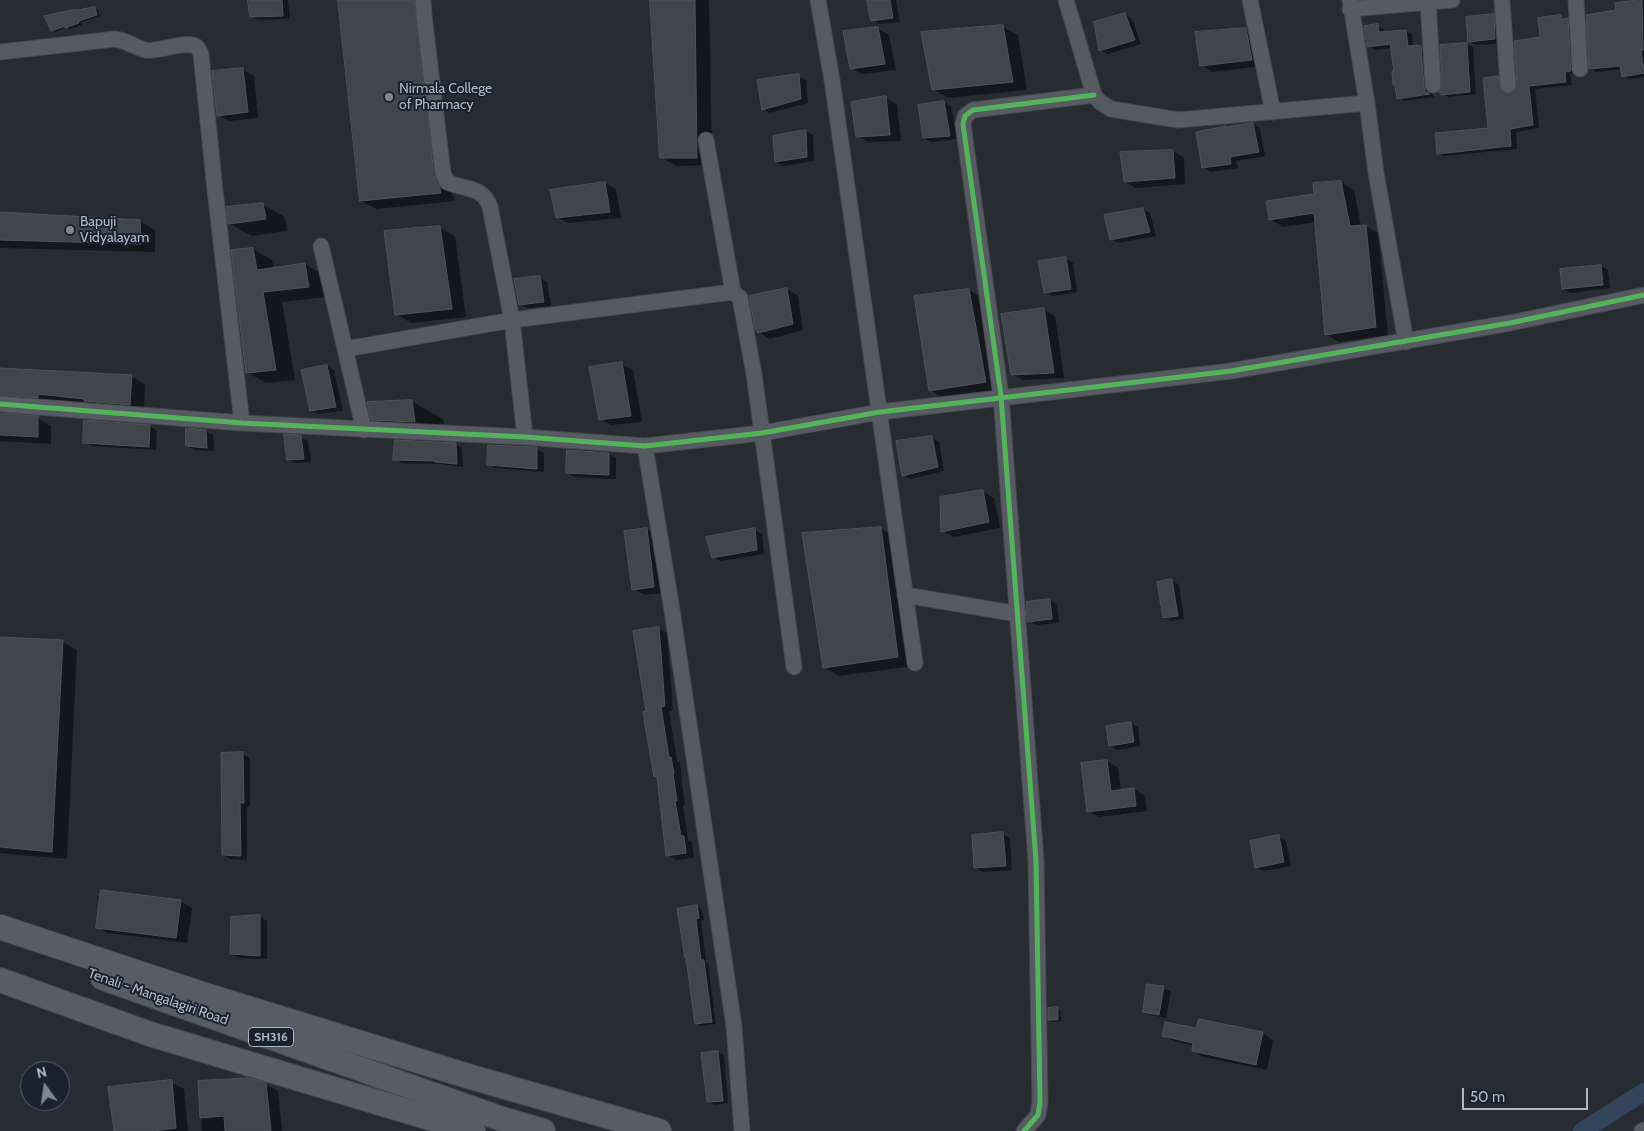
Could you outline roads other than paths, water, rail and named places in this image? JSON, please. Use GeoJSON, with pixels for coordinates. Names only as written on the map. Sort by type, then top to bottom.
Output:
{"type":"FeatureCollection","features":[{"type":"Feature","properties":{"kind":"main road"},"geometry":{"type":"LineString","coordinates":[[0,927],[214,998],[471,1077],[659,1131]]}},
{"type":"Feature","properties":{"kind":"main road","name":"Tenali - Mangalagiri Road"},"geometry":{"type":"LineString","coordinates":[[0,942],[502,1119],[543,1131]]}},
{"type":"Feature","properties":{"kind":"main road"},"geometry":{"type":"LineString","coordinates":[[0,980],[150,1034],[473,1131]]}},
{"type":"Feature","properties":{"kind":"street"},"geometry":{"type":"LineString","coordinates":[[423,0],[443,173],[447,182],[478,191],[487,197],[512,320],[524,437]]}},
{"type":"Feature","properties":{"kind":"street"},"geometry":{"type":"LineString","coordinates":[[818,0],[832,80],[915,662]]}},
{"type":"Feature","properties":{"kind":"street"},"geometry":{"type":"LineString","coordinates":[[1066,0],[1094,95],[1100,102],[1111,109],[1178,120],[1367,103]]}},
{"type":"Feature","properties":{"kind":"street"},"geometry":{"type":"LineString","coordinates":[[1250,0],[1273,112]]}},
{"type":"Feature","properties":{"kind":"street"},"geometry":{"type":"LineString","coordinates":[[1406,342],[1376,173],[1367,103],[1350,5],[1452,0]]}},
{"type":"Feature","properties":{"kind":"street"},"geometry":{"type":"LineString","coordinates":[[1502,0],[1508,86]]}},
{"type":"Feature","properties":{"kind":"street"},"geometry":{"type":"LineString","coordinates":[[1576,0],[1580,69]]}},
{"type":"Feature","properties":{"kind":"street"},"geometry":{"type":"LineString","coordinates":[[1428,1],[1433,85]]}},
{"type":"Feature","properties":{"kind":"street"},"geometry":{"type":"LineString","coordinates":[[0,52],[115,39],[126,40],[136,47],[147,51],[189,45],[196,47],[202,54],[214,190],[242,423]]}},
{"type":"Feature","properties":{"kind":"street"},"geometry":{"type":"LineString","coordinates":[[1024,1131],[1038,1115],[1040,1102],[1036,861],[1001,396],[963,124],[965,116],[973,110],[1094,95]]}},
{"type":"Feature","properties":{"kind":"street"},"geometry":{"type":"LineString","coordinates":[[706,140],[733,292],[740,298],[754,374],[794,667]]}},
{"type":"Feature","properties":{"kind":"street"},"geometry":{"type":"LineString","coordinates":[[321,246],[364,430]]}},
{"type":"Feature","properties":{"kind":"street"},"geometry":{"type":"LineString","coordinates":[[346,349],[512,320],[733,292]]}},
{"type":"Feature","properties":{"kind":"street"},"geometry":{"type":"LineString","coordinates":[[0,404],[242,423],[524,437],[646,446],[762,433],[880,412],[1001,396],[1231,371],[1510,323],[1644,295]]}},
{"type":"Feature","properties":{"kind":"street"},"geometry":{"type":"LineString","coordinates":[[646,446],[734,1026],[742,1131]]}},
{"type":"Feature","properties":{"kind":"street"},"geometry":{"type":"LineString","coordinates":[[906,595],[1018,614]]}},
{"type":"Feature","properties":{"kind":"waterway"},"geometry":{"type":"LineString","coordinates":[[1582,1131],[1644,1092]]}},
{"type":"Feature","properties":{"kind":"place","name":"Nirmala College of Pharmacy"},"geometry":{"type":"Point","coordinates":[389,97]}},
{"type":"Feature","properties":{"kind":"place","name":"Bapuji Vidyalayam"},"geometry":{"type":"Point","coordinates":[70,230]}}]}
